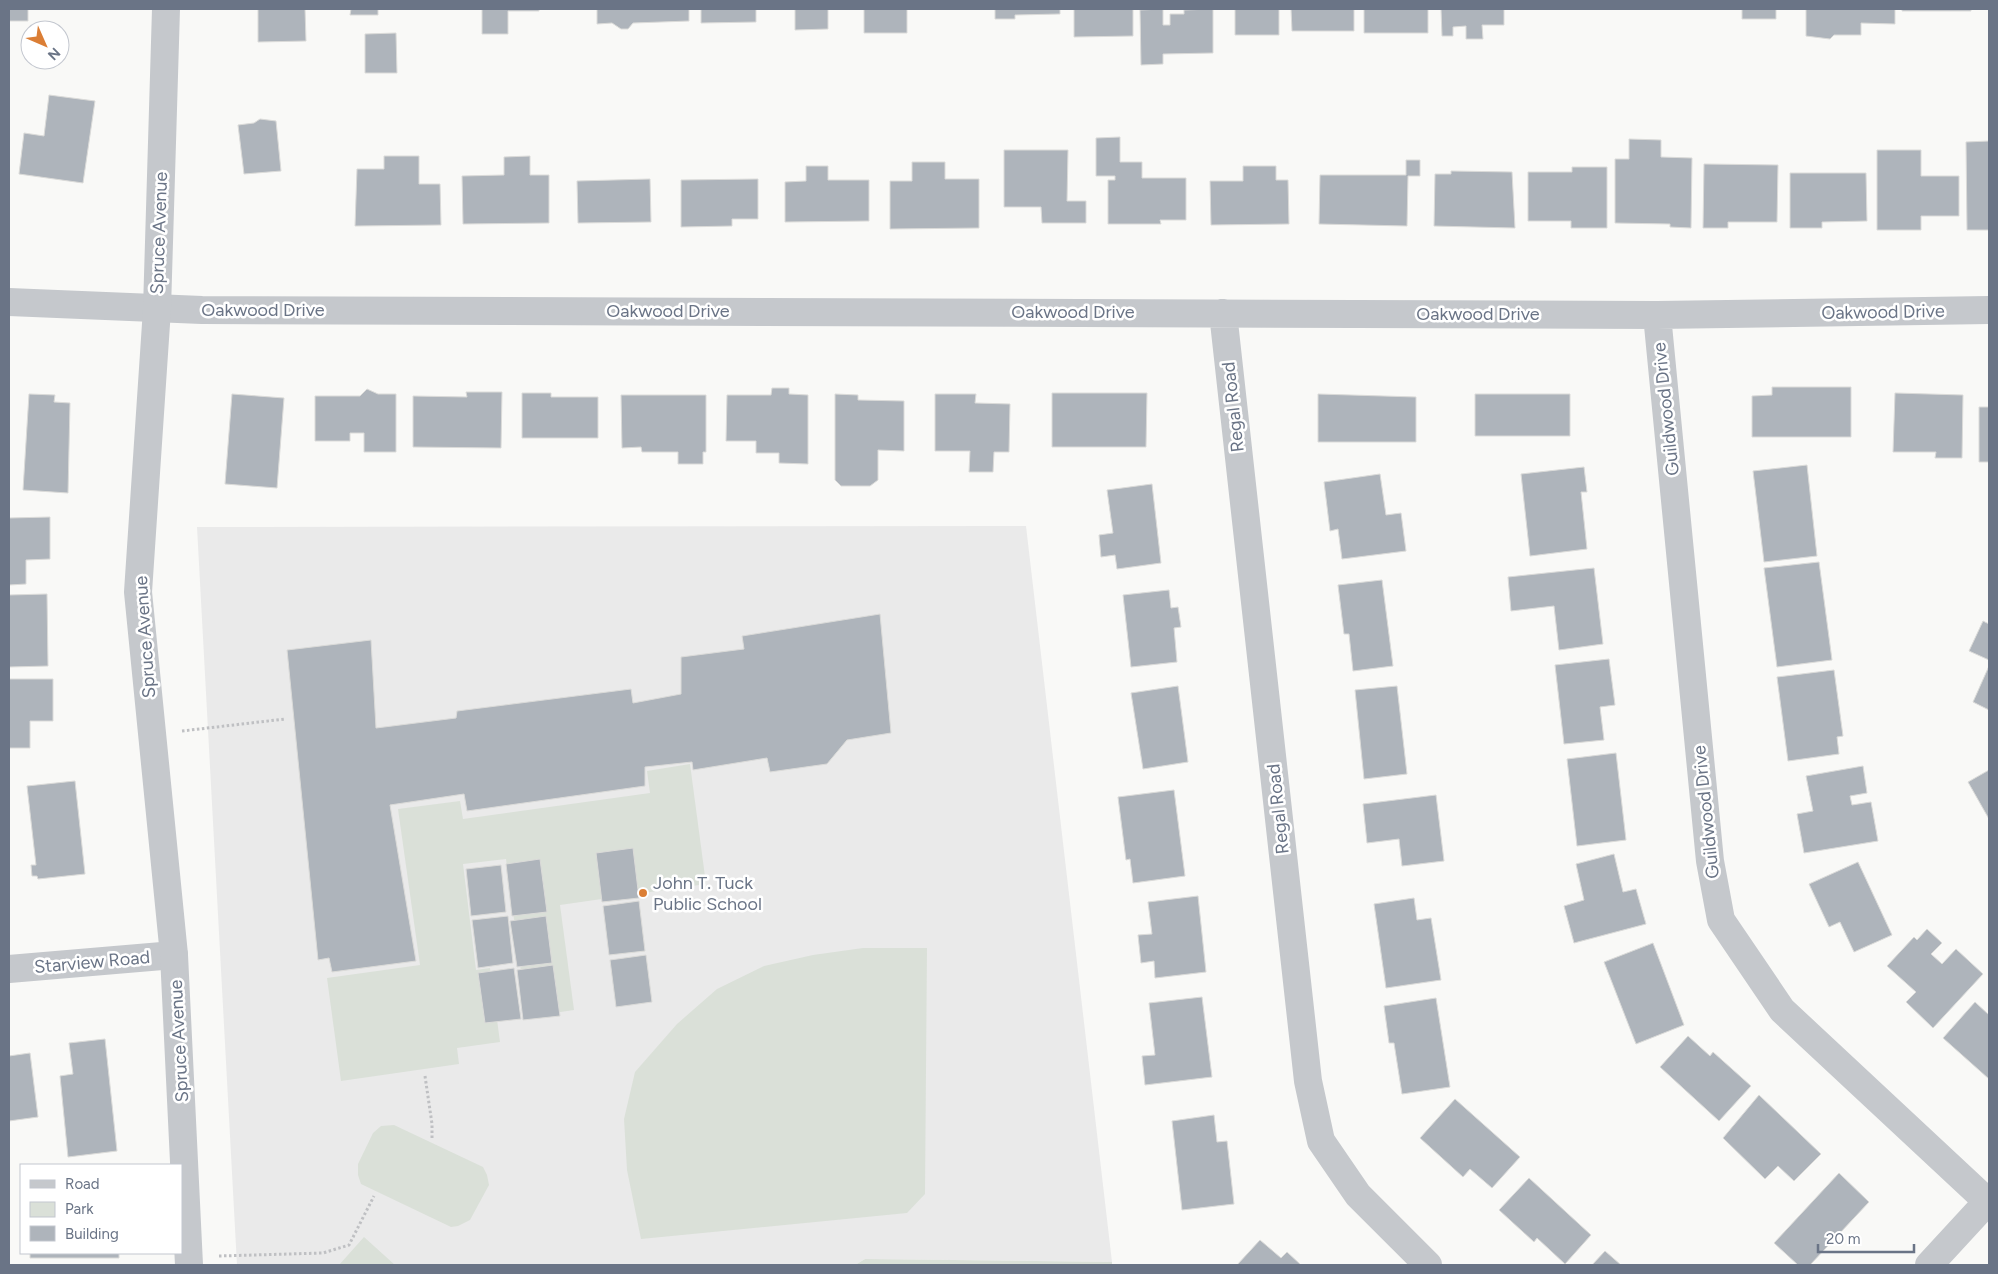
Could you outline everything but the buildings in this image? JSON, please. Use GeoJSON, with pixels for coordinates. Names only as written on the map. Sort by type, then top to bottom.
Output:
{"type":"FeatureCollection","features":[{"type":"Feature","properties":{"kind":"street","name":"Spruce Avenue"},"geometry":{"type":"LineString","coordinates":[[166,9],[157,309],[138,592],[174,955],[189,1261]]}},
{"type":"Feature","properties":{"kind":"street","name":"Oakwood Drive"},"geometry":{"type":"LineString","coordinates":[[9,302],[157,309],[1657,315],[1989,310]]}},
{"type":"Feature","properties":{"kind":"street","name":"Regal Road"},"geometry":{"type":"LineString","coordinates":[[1223,313],[1310,1090],[1321,1140],[1358,1196],[1428,1265]]}},
{"type":"Feature","properties":{"kind":"street","name":"Guildwood Drive"},"geometry":{"type":"LineString","coordinates":[[1657,315],[1710,861],[1721,920],[1782,1010],[1988,1202]]}},
{"type":"Feature","properties":{"kind":"street","name":"Starview Road"},"geometry":{"type":"LineString","coordinates":[[9,969],[174,955]]}},
{"type":"Feature","properties":{"kind":"street"},"geometry":{"type":"LineString","coordinates":[[1929,1265],[1988,1202]]}},
{"type":"Feature","properties":{"kind":"path"},"geometry":{"type":"LineString","coordinates":[[152,734],[285,719]]}},
{"type":"Feature","properties":{"kind":"path"},"geometry":{"type":"LineString","coordinates":[[425,1076],[432,1124],[432,1140]]}},
{"type":"Feature","properties":{"kind":"path"},"geometry":{"type":"LineString","coordinates":[[189,1261],[323,1253],[349,1245],[374,1196]]}},
{"type":"Feature","properties":{"kind":"shaded area","name":"John T. Tuck Public School"},"geometry":{"type":"Polygon","coordinates":[[[1026,526],[1112,1262],[865,1259],[855,1265],[237,1265],[197,527],[1026,526]]]}},
{"type":"Feature","properties":{"kind":"green space"},"geometry":{"type":"Polygon","coordinates":[[[690,764],[706,884],[560,905],[574,1010],[527,1017],[506,859],[463,864],[476,970],[490,968],[500,1042],[457,1048],[459,1064],[341,1081],[327,978],[420,965],[398,809],[460,801],[463,819],[650,793],[647,771],[690,764]]]}},
{"type":"Feature","properties":{"kind":"green space"},"geometry":{"type":"Polygon","coordinates":[[[863,948],[927,948],[925,1194],[907,1213],[641,1239],[627,1170],[624,1119],[635,1072],[677,1024],[717,989],[764,966],[813,955],[863,948]]]}},
{"type":"Feature","properties":{"kind":"green space"},"geometry":{"type":"Polygon","coordinates":[[[394,1125],[483,1167],[489,1185],[470,1220],[451,1227],[361,1184],[358,1175],[358,1164],[373,1133],[381,1126],[394,1125]]]}},
{"type":"Feature","properties":{"kind":"green space"},"geometry":{"type":"Polygon","coordinates":[[[364,1237],[395,1265],[339,1265],[364,1237]]]}},
{"type":"Feature","properties":{"kind":"green space"},"geometry":{"type":"Polygon","coordinates":[[[865,1259],[1112,1262],[1112,1265],[855,1265],[865,1259]]]}},
{"type":"Feature","properties":{"kind":"place","name":"John T. Tuck Public School"},"geometry":{"type":"Point","coordinates":[643,893]}}]}
